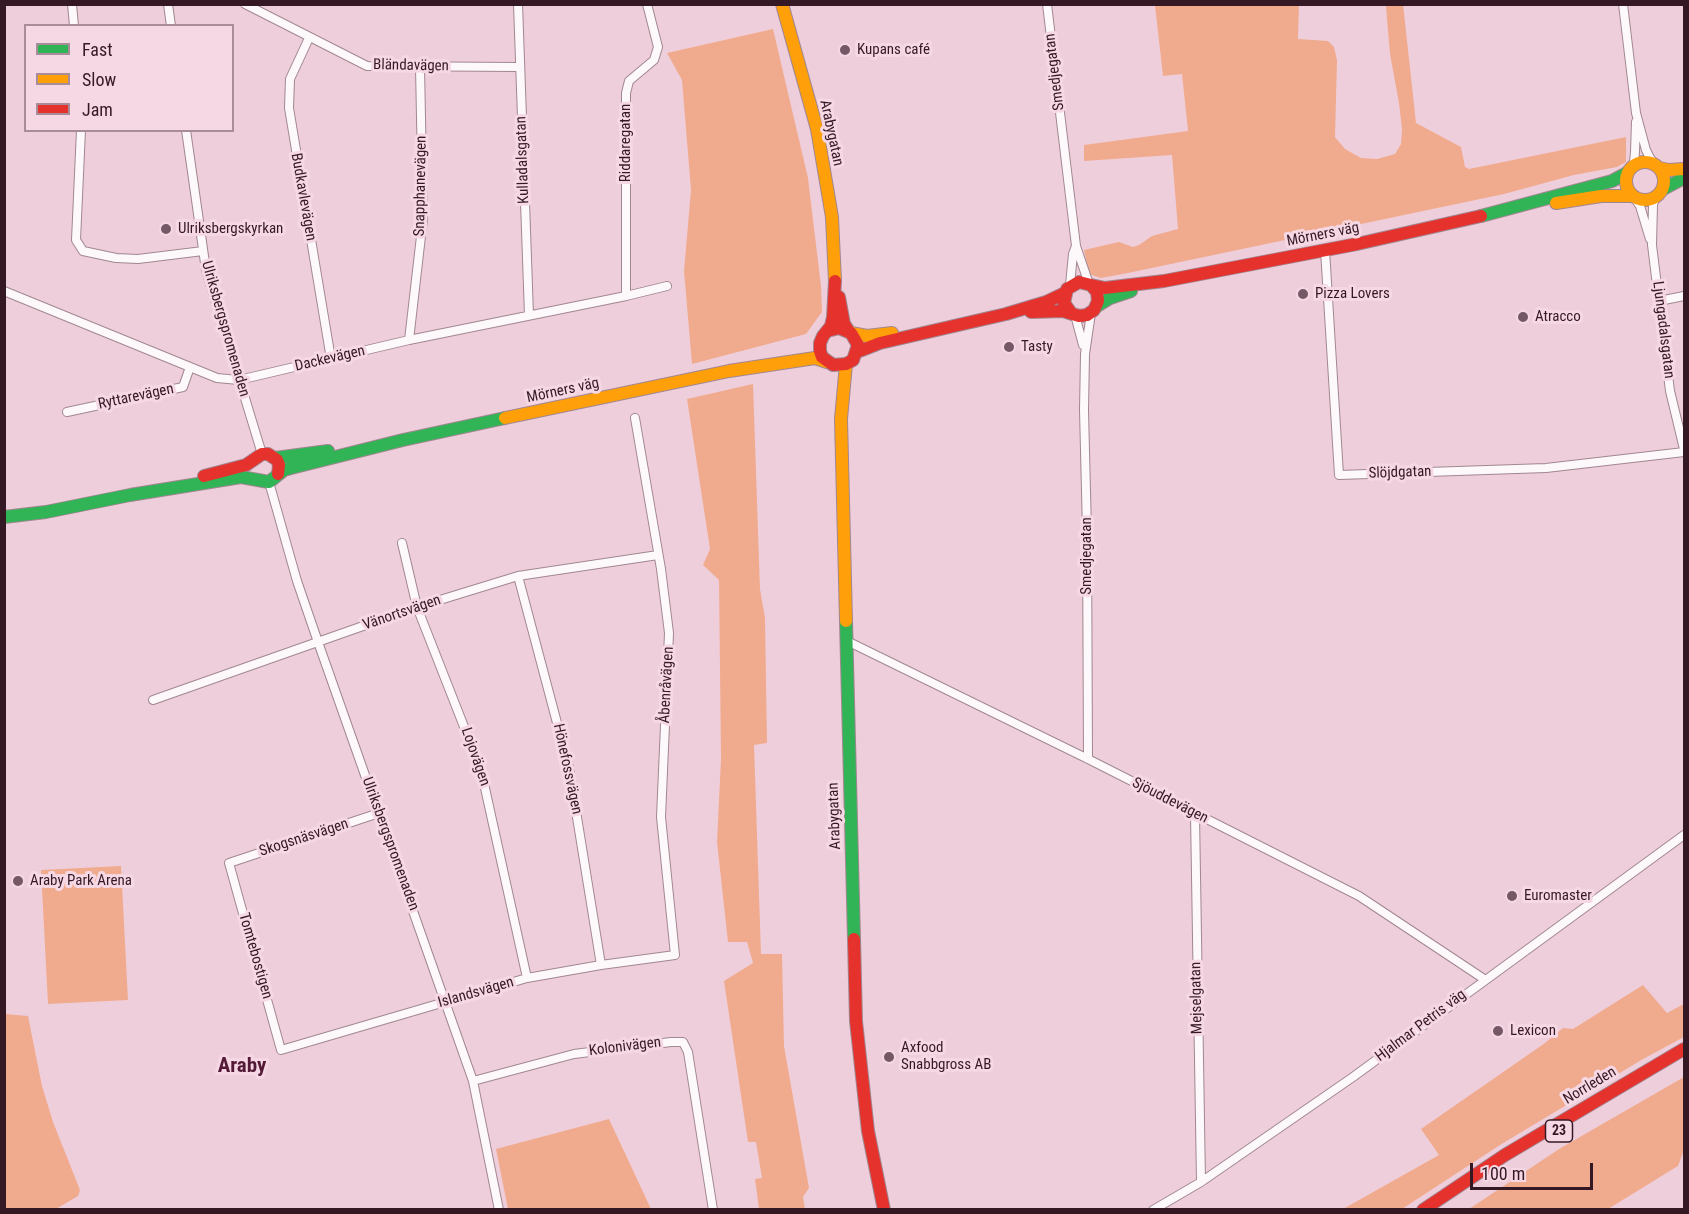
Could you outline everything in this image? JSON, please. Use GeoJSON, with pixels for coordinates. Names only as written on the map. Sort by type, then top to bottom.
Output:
{"type":"FeatureCollection","features":[{"type":"Feature","properties":{"kind":"main road","name":"Arabygatan"},"geometry":{"type":"LineString","coordinates":[[782,4],[817,129],[832,217],[835,272],[833,316],[827,332]]}},
{"type":"Feature","properties":{"kind":"main road"},"geometry":{"type":"LineString","coordinates":[[1684,169],[1669,170],[1642,162],[1636,164],[1628,172],[1626,186],[1633,197],[1648,201],[1684,178]]}},
{"type":"Feature","properties":{"kind":"main road"},"geometry":{"type":"LineString","coordinates":[[1657,166],[1664,178],[1659,194]]}},
{"type":"Feature","properties":{"kind":"main road","name":"Mörners väg"},"geometry":{"type":"LineString","coordinates":[[1487,215],[1612,181],[1628,172]]}},
{"type":"Feature","properties":{"kind":"main road","name":"Mörners väg"},"geometry":{"type":"LineString","coordinates":[[1090,284],[1105,288],[1164,281],[1325,250],[1487,215],[1601,196],[1633,197]]}},
{"type":"Feature","properties":{"kind":"main road","name":"Arabygatan"},"geometry":{"type":"LineString","coordinates":[[835,272],[843,319],[850,331]]}},
{"type":"Feature","properties":{"kind":"main road","name":"Mörners väg"},"geometry":{"type":"LineString","coordinates":[[1094,310],[1117,296],[1164,281]]}},
{"type":"Feature","properties":{"kind":"main road"},"geometry":{"type":"LineString","coordinates":[[857,352],[870,346],[1006,314],[1046,302],[1079,282],[1090,284],[1098,296],[1094,310],[1083,316],[1054,310],[1006,314]]}},
{"type":"Feature","properties":{"kind":"main road"},"geometry":{"type":"LineString","coordinates":[[1067,289],[1064,303],[1073,314]]}},
{"type":"Feature","properties":{"kind":"main road"},"geometry":{"type":"LineString","coordinates":[[850,331],[858,345],[853,360],[839,366],[829,363],[820,351],[820,343],[827,332],[839,328],[850,331],[867,336],[950,326]]}},
{"type":"Feature","properties":{"kind":"main road","name":"Mörners väg"},"geometry":{"type":"LineString","coordinates":[[729,371],[811,348],[820,343]]}},
{"type":"Feature","properties":{"kind":"main road","name":"Mörners väg"},"geometry":{"type":"LineString","coordinates":[[274,478],[291,468],[403,440],[729,371],[815,358],[829,363]]}},
{"type":"Feature","properties":{"kind":"main road","name":"Arabygatan"},"geometry":{"type":"LineString","coordinates":[[829,363],[835,378],[841,418]]}},
{"type":"Feature","properties":{"kind":"main road","name":"Arabygatan"},"geometry":{"type":"LineString","coordinates":[[846,364],[841,418],[856,1021],[867,1120],[884,1209]]}},
{"type":"Feature","properties":{"kind":"main road","name":"Mörners väg"},"geometry":{"type":"LineString","coordinates":[[275,458],[403,440]]}},
{"type":"Feature","properties":{"kind":"main road"},"geometry":{"type":"LineString","coordinates":[[130,495],[238,467],[257,457],[268,454],[275,458],[279,465],[274,478],[263,482],[256,478],[251,471],[257,457]]}},
{"type":"Feature","properties":{"kind":"main road"},"geometry":{"type":"LineString","coordinates":[[4,517],[46,512],[130,495],[241,477],[256,478]]}},
{"type":"Feature","properties":{"kind":"main road"},"geometry":{"type":"LineString","coordinates":[[4,525],[46,512]]}},
{"type":"Feature","properties":{"kind":"main road","name":"Norrleden"},"geometry":{"type":"LineString","coordinates":[[1423,1209],[1581,1108],[1684,1050]]}},
{"type":"Feature","properties":{"kind":"main road","name":"Norrleden"},"geometry":{"type":"LineString","coordinates":[[1438,1209],[1558,1131],[1684,1059]]}},
{"type":"Feature","properties":{"kind":"street"},"geometry":{"type":"LineString","coordinates":[[72,4],[74,24]]}},
{"type":"Feature","properties":{"kind":"street"},"geometry":{"type":"LineString","coordinates":[[168,4],[171,24]]}},
{"type":"Feature","properties":{"kind":"street","name":"Bländavägen"},"geometry":{"type":"LineString","coordinates":[[245,4],[367,66],[519,67]]}},
{"type":"Feature","properties":{"kind":"street","name":"Kulladalsgatan"},"geometry":{"type":"LineString","coordinates":[[518,4],[529,315]]}},
{"type":"Feature","properties":{"kind":"street","name":"Riddaregatan"},"geometry":{"type":"LineString","coordinates":[[626,296],[626,93],[629,81],[654,60],[658,47],[647,4]]}},
{"type":"Feature","properties":{"kind":"street","name":"Smedjegatan"},"geometry":{"type":"LineString","coordinates":[[1047,4],[1076,246],[1090,284]]}},
{"type":"Feature","properties":{"kind":"street"},"geometry":{"type":"LineString","coordinates":[[1623,4],[1636,113],[1634,162],[1628,172]]}},
{"type":"Feature","properties":{"kind":"street","name":"Budkavlevägen"},"geometry":{"type":"LineString","coordinates":[[309,38],[290,79],[289,108],[331,359]]}},
{"type":"Feature","properties":{"kind":"street","name":"Snapphanevägen"},"geometry":{"type":"LineString","coordinates":[[409,340],[423,219],[420,67]]}},
{"type":"Feature","properties":{"kind":"street"},"geometry":{"type":"LineString","coordinates":[[1636,113],[1646,150],[1657,166]]}},
{"type":"Feature","properties":{"kind":"street"},"geometry":{"type":"LineString","coordinates":[[81,132],[76,240],[82,251],[116,258],[138,259],[202,251]]}},
{"type":"Feature","properties":{"kind":"street","name":"Ulriksbergspromenaden"},"geometry":{"type":"LineString","coordinates":[[186,132],[202,251],[239,380],[257,457]]}},
{"type":"Feature","properties":{"kind":"street","name":"Ljungadalsgatan"},"geometry":{"type":"LineString","coordinates":[[1659,194],[1653,205],[1652,245],[1671,391],[1684,451]]}},
{"type":"Feature","properties":{"kind":"street","name":"Ljungadalsgatan"},"geometry":{"type":"LineString","coordinates":[[1633,197],[1640,206],[1652,245]]}},
{"type":"Feature","properties":{"kind":"street","name":"Smedjegatan"},"geometry":{"type":"LineString","coordinates":[[1067,289],[1076,246]]}},
{"type":"Feature","properties":{"kind":"street","name":"Slöjdgatan"},"geometry":{"type":"LineString","coordinates":[[1325,250],[1339,475],[1546,468],[1684,451]]}},
{"type":"Feature","properties":{"kind":"street","name":"Dackevägen"},"geometry":{"type":"LineString","coordinates":[[4,291],[217,378],[239,380],[409,340],[667,286]]}},
{"type":"Feature","properties":{"kind":"street"},"geometry":{"type":"LineString","coordinates":[[1659,301],[1684,296]]}},
{"type":"Feature","properties":{"kind":"street","name":"Smedjegatan"},"geometry":{"type":"LineString","coordinates":[[1085,354],[1094,310]]}},
{"type":"Feature","properties":{"kind":"street","name":"Smedjegatan"},"geometry":{"type":"LineString","coordinates":[[1073,314],[1080,328],[1085,354],[1088,759]]}},
{"type":"Feature","properties":{"kind":"street","name":"Ryttarevägen"},"geometry":{"type":"LineString","coordinates":[[68,412],[183,387],[190,367]]}},
{"type":"Feature","properties":{"kind":"street","name":"Åbenråvägen"},"geometry":{"type":"LineString","coordinates":[[636,418],[669,633],[661,817],[675,955]]}},
{"type":"Feature","properties":{"kind":"street","name":"Ulriksbergspromenaden"},"geometry":{"type":"LineString","coordinates":[[274,478],[297,580],[472,1081],[499,1209]]}},
{"type":"Feature","properties":{"kind":"street","name":"Lojovägen"},"geometry":{"type":"LineString","coordinates":[[402,543],[417,607],[481,770],[527,978]]}},
{"type":"Feature","properties":{"kind":"street","name":"Vänortsvägen"},"geometry":{"type":"LineString","coordinates":[[153,700],[417,607],[518,576],[658,555]]}},
{"type":"Feature","properties":{"kind":"street","name":"Hönefossvägen"},"geometry":{"type":"LineString","coordinates":[[518,576],[569,768],[601,965]]}},
{"type":"Feature","properties":{"kind":"street","name":"Sjöuddevägen"},"geometry":{"type":"LineString","coordinates":[[846,640],[1359,896],[1484,979]]}},
{"type":"Feature","properties":{"kind":"street","name":"Skogsnäsvägen"},"geometry":{"type":"LineString","coordinates":[[229,863],[379,813]]}},
{"type":"Feature","properties":{"kind":"street","name":"Mejselgatan"},"geometry":{"type":"LineString","coordinates":[[1195,814],[1201,1182]]}},
{"type":"Feature","properties":{"kind":"street","name":"Hjalmar Petris väg"},"geometry":{"type":"LineString","coordinates":[[1153,1209],[1201,1182],[1353,1077],[1684,835]]}},
{"type":"Feature","properties":{"kind":"street","name":"Tomtebostigen"},"geometry":{"type":"LineString","coordinates":[[229,863],[281,1050]]}},
{"type":"Feature","properties":{"kind":"street","name":"Islandsvägen"},"geometry":{"type":"LineString","coordinates":[[281,1050],[527,978],[675,955]]}},
{"type":"Feature","properties":{"kind":"street","name":"Kolonivägen"},"geometry":{"type":"LineString","coordinates":[[472,1081],[574,1054],[683,1042],[688,1052],[713,1209]]}},
{"type":"Feature","properties":{"kind":"shaded area"},"geometry":{"type":"Polygon","coordinates":[[[1299,4],[1298,39],[1328,41],[1334,47],[1337,60],[1335,137],[1345,149],[1361,158],[1377,159],[1395,154],[1401,144],[1402,129],[1390,54],[1386,7],[1403,4],[1416,123],[1461,147],[1465,167],[1469,169],[1626,137],[1626,162],[1617,167],[1574,175],[1504,194],[1128,273],[1101,278],[1089,274],[1084,250],[1119,242],[1133,247],[1152,236],[1178,229],[1172,155],[1084,161],[1084,145],[1188,131],[1182,74],[1163,76],[1155,5],[1299,4]]]}},
{"type":"Feature","properties":{"kind":"shaded area"},"geometry":{"type":"Polygon","coordinates":[[[773,29],[808,178],[822,312],[806,334],[692,364],[684,271],[691,190],[682,80],[667,53],[773,29]]]}},
{"type":"Feature","properties":{"kind":"shaded area"},"geometry":{"type":"Polygon","coordinates":[[[753,384],[760,589],[765,618],[767,743],[754,745],[761,954],[782,954],[784,1046],[809,1188],[803,1197],[805,1209],[759,1209],[755,1179],[762,1178],[756,1142],[748,1142],[724,981],[753,963],[747,942],[728,942],[717,842],[721,759],[719,580],[703,565],[710,549],[687,399],[753,384]]]}},
{"type":"Feature","properties":{"kind":"shaded area"},"geometry":{"type":"Polygon","coordinates":[[[121,866],[128,1000],[48,1004],[41,870],[121,866]]]}},
{"type":"Feature","properties":{"kind":"shaded area"},"geometry":{"type":"Polygon","coordinates":[[[1643,985],[1667,1013],[1684,1004],[1684,1037],[1500,1145],[1402,1209],[1343,1209],[1439,1155],[1421,1129],[1563,1028],[1573,1029],[1643,985]]]}},
{"type":"Feature","properties":{"kind":"shaded area"},"geometry":{"type":"Polygon","coordinates":[[[5,1014],[28,1016],[42,1086],[53,1122],[80,1190],[78,1196],[56,1209],[5,1209],[5,1014]]]}},
{"type":"Feature","properties":{"kind":"shaded area"},"geometry":{"type":"Polygon","coordinates":[[[1684,1077],[1684,1150],[1678,1166],[1608,1209],[1469,1209],[1559,1149],[1684,1077]]]}},
{"type":"Feature","properties":{"kind":"shaded area"},"geometry":{"type":"Polygon","coordinates":[[[609,1119],[651,1209],[508,1209],[496,1149],[609,1119]]]}},
{"type":"Feature","properties":{"kind":"traffic: fast"},"geometry":{"type":"LineString","coordinates":[[1481,216],[1612,181],[1627,173]]}},
{"type":"Feature","properties":{"kind":"traffic: fast"},"geometry":{"type":"LineString","coordinates":[[1663,189],[1684,178]]}},
{"type":"Feature","properties":{"kind":"traffic: fast"},"geometry":{"type":"LineString","coordinates":[[1097,306],[1110,298],[1131,291]]}},
{"type":"Feature","properties":{"kind":"traffic: fast"},"geometry":{"type":"LineString","coordinates":[[4,517],[46,512],[130,495],[241,477],[269,482],[284,470],[291,468],[505,418]]}},
{"type":"Feature","properties":{"kind":"traffic: fast"},"geometry":{"type":"LineString","coordinates":[[275,458],[328,451]]}},
{"type":"Feature","properties":{"kind":"traffic: fast"},"geometry":{"type":"LineString","coordinates":[[846,621],[854,939]]}},
{"type":"Feature","properties":{"kind":"traffic: slow"},"geometry":{"type":"LineString","coordinates":[[782,4],[817,129],[832,217],[835,281]]}},
{"type":"Feature","properties":{"kind":"traffic: slow"},"geometry":{"type":"LineString","coordinates":[[1645,162],[1659,167],[1664,181],[1659,195],[1645,200],[1631,195],[1626,181],[1631,167],[1645,162]]}},
{"type":"Feature","properties":{"kind":"traffic: slow"},"geometry":{"type":"LineString","coordinates":[[1659,168],[1684,169]]}},
{"type":"Feature","properties":{"kind":"traffic: slow"},"geometry":{"type":"LineString","coordinates":[[1556,203],[1601,196],[1632,196]]}},
{"type":"Feature","properties":{"kind":"traffic: slow"},"geometry":{"type":"LineString","coordinates":[[851,333],[867,336],[892,333]]}},
{"type":"Feature","properties":{"kind":"traffic: slow"},"geometry":{"type":"LineString","coordinates":[[505,418],[729,371],[815,358],[827,362]]}},
{"type":"Feature","properties":{"kind":"traffic: slow"},"geometry":{"type":"LineString","coordinates":[[846,364],[841,419],[846,621]]}},
{"type":"Feature","properties":{"kind":"traffic: jam"},"geometry":{"type":"LineString","coordinates":[[1091,285],[1105,288],[1164,281],[1357,244],[1481,216]]}},
{"type":"Feature","properties":{"kind":"traffic: jam"},"geometry":{"type":"LineString","coordinates":[[827,331],[839,328],[851,333],[858,345],[853,360],[846,364],[833,365],[822,357],[820,351],[820,343],[823,336],[831,326],[833,317],[835,281]]}},
{"type":"Feature","properties":{"kind":"traffic: jam"},"geometry":{"type":"LineString","coordinates":[[1031,312],[1063,311],[1079,316],[1087,315],[1094,310],[1098,301],[1097,292],[1091,285],[1079,282],[1067,289],[1064,303],[1071,313]]}},
{"type":"Feature","properties":{"kind":"traffic: jam"},"geometry":{"type":"LineString","coordinates":[[857,352],[880,343],[1006,314],[1046,302],[1065,293]]}},
{"type":"Feature","properties":{"kind":"traffic: jam"},"geometry":{"type":"LineString","coordinates":[[839,297],[844,324],[848,330]]}},
{"type":"Feature","properties":{"kind":"traffic: jam"},"geometry":{"type":"LineString","coordinates":[[204,476],[246,465],[262,454],[268,454],[277,460],[278,474]]}},
{"type":"Feature","properties":{"kind":"traffic: jam"},"geometry":{"type":"LineString","coordinates":[[854,939],[856,1021],[868,1131],[884,1210]]}},
{"type":"Feature","properties":{"kind":"traffic: jam"},"geometry":{"type":"LineString","coordinates":[[1423,1210],[1505,1155],[1684,1049]]}},
{"type":"Feature","properties":{"kind":"place","name":"Kupans café"},"geometry":{"type":"Point","coordinates":[845,50]}},
{"type":"Feature","properties":{"kind":"place","name":"Ulriksbergskyrkan"},"geometry":{"type":"Point","coordinates":[166,229]}},
{"type":"Feature","properties":{"kind":"place","name":"Pizza Lovers"},"geometry":{"type":"Point","coordinates":[1303,294]}},
{"type":"Feature","properties":{"kind":"place","name":"Atracco"},"geometry":{"type":"Point","coordinates":[1523,317]}},
{"type":"Feature","properties":{"kind":"place","name":"Tasty"},"geometry":{"type":"Point","coordinates":[1009,347]}},
{"type":"Feature","properties":{"kind":"place","name":"Araby Park Arena"},"geometry":{"type":"Point","coordinates":[18,881]}},
{"type":"Feature","properties":{"kind":"place","name":"Euromaster"},"geometry":{"type":"Point","coordinates":[1512,896]}},
{"type":"Feature","properties":{"kind":"place","name":"Lexicon"},"geometry":{"type":"Point","coordinates":[1498,1031]}},
{"type":"Feature","properties":{"kind":"place","name":"Axfood Snabbgross AB"},"geometry":{"type":"Point","coordinates":[889,1057]}},
{"type":"Feature","properties":{"kind":"district","name":"Araby"},"geometry":{"type":"Point","coordinates":[242,1067]}}]}
